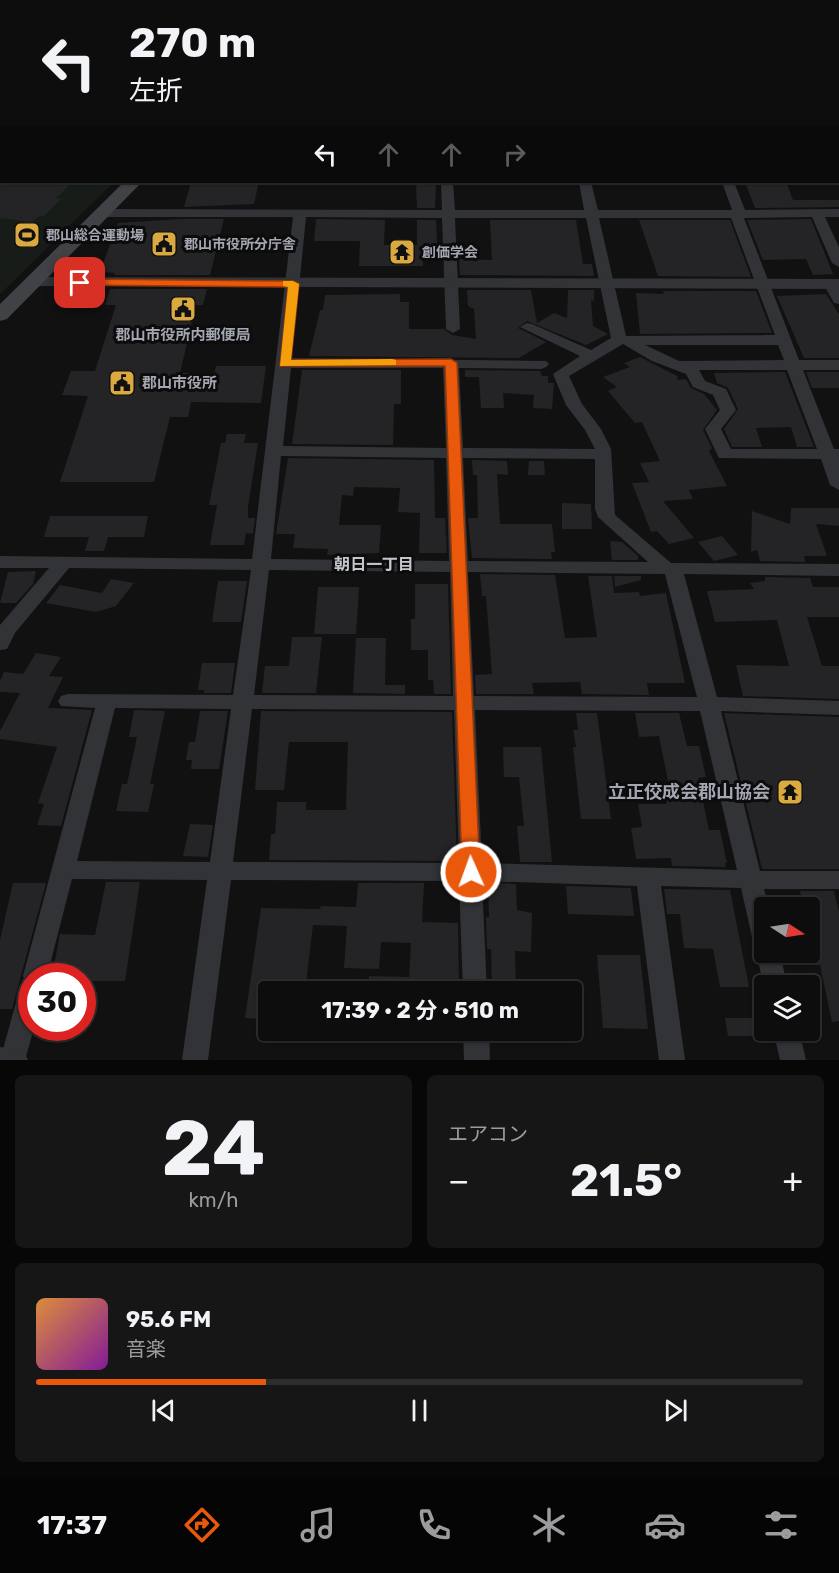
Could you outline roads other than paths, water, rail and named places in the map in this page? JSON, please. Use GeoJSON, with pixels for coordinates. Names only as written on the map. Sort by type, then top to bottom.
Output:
{"type":"FeatureCollection","features":[{"type":"Feature","properties":{"kind":"main road"},"geometry":{"type":"LineString","coordinates":[[0,315],[133,183]]}},
{"type":"Feature","properties":{"kind":"street"},"geometry":{"type":"LineString","coordinates":[[447,183],[453,329]]}},
{"type":"Feature","properties":{"kind":"street"},"geometry":{"type":"LineString","coordinates":[[585,183],[623,340],[673,365],[692,371],[699,384],[717,390],[723,397],[727,414],[716,422],[712,429],[725,454],[833,454]]}},
{"type":"Feature","properties":{"kind":"street"},"geometry":{"type":"LineString","coordinates":[[728,183],[784,340],[833,454],[839,485]]}},
{"type":"Feature","properties":{"kind":"street"},"geometry":{"type":"LineString","coordinates":[[103,213],[839,213]]}},
{"type":"Feature","properties":{"kind":"street"},"geometry":{"type":"LineString","coordinates":[[817,213],[839,263]]}},
{"type":"Feature","properties":{"kind":"street"},"geometry":{"type":"LineString","coordinates":[[195,1060],[261,564],[300,214]]}},
{"type":"Feature","properties":{"kind":"street"},"geometry":{"type":"LineString","coordinates":[[33,282],[765,285],[836,290]]}},
{"type":"Feature","properties":{"kind":"street"},"geometry":{"type":"LineString","coordinates":[[527,327],[592,357]]}},
{"type":"Feature","properties":{"kind":"street"},"geometry":{"type":"LineString","coordinates":[[561,374],[623,340],[784,340]]}},
{"type":"Feature","properties":{"kind":"street"},"geometry":{"type":"LineString","coordinates":[[528,353],[541,364],[561,374],[574,405],[593,429],[603,453],[604,509],[607,517],[670,568],[710,704],[755,897]]}},
{"type":"Feature","properties":{"kind":"street"},"geometry":{"type":"LineString","coordinates":[[284,363],[541,364]]}},
{"type":"Feature","properties":{"kind":"street"},"geometry":{"type":"LineString","coordinates":[[451,363],[475,981]]}},
{"type":"Feature","properties":{"kind":"street"},"geometry":{"type":"LineString","coordinates":[[673,365],[839,365]]}},
{"type":"Feature","properties":{"kind":"street"},"geometry":{"type":"LineString","coordinates":[[274,451],[603,453]]}},
{"type":"Feature","properties":{"kind":"street"},"geometry":{"type":"LineString","coordinates":[[0,562],[839,570]]}},
{"type":"Feature","properties":{"kind":"street"},"geometry":{"type":"LineString","coordinates":[[0,644],[6,631],[64,562]]}},
{"type":"Feature","properties":{"kind":"street"},"geometry":{"type":"LineString","coordinates":[[68,701],[243,700],[710,704],[839,708]]}},
{"type":"Feature","properties":{"kind":"street"},"geometry":{"type":"LineString","coordinates":[[39,963],[107,701]]}},
{"type":"Feature","properties":{"kind":"street"},"geometry":{"type":"LineString","coordinates":[[64,870],[220,873],[471,872],[751,881],[839,880]]}},
{"type":"Feature","properties":{"kind":"street"},"geometry":{"type":"LineString","coordinates":[[648,878],[672,1060]]}},
{"type":"Feature","properties":{"kind":"street"},"geometry":{"type":"LineString","coordinates":[[0,1060],[13,1060],[18,1041]]}},
{"type":"Feature","properties":{"kind":"street"},"geometry":{"type":"LineString","coordinates":[[476,1041],[477,1060]]}},
{"type":"Feature","properties":{"kind":"street"},"geometry":{"type":"LineString","coordinates":[[789,1041],[793,1060]]}},
{"type":"Feature","properties":{"kind":"place","name":"郡山総合運動場"},"geometry":{"type":"Point","coordinates":[27,235]}},
{"type":"Feature","properties":{"kind":"place","name":"郡山市役所分庁舎"},"geometry":{"type":"Point","coordinates":[164,244]}},
{"type":"Feature","properties":{"kind":"place","name":"創価学会"},"geometry":{"type":"Point","coordinates":[402,252]}},
{"type":"Feature","properties":{"kind":"place","name":"郡山市役所内郵便局"},"geometry":{"type":"Point","coordinates":[183,309]}},
{"type":"Feature","properties":{"kind":"place","name":"郡山市役所"},"geometry":{"type":"Point","coordinates":[122,383]}},
{"type":"Feature","properties":{"kind":"place","name":"立正佼成会郡山協会"},"geometry":{"type":"Point","coordinates":[790,792]}},
{"type":"Feature","properties":{"kind":"district","name":"朝日一丁目"},"geometry":{"type":"Point","coordinates":[374,564]}}]}
